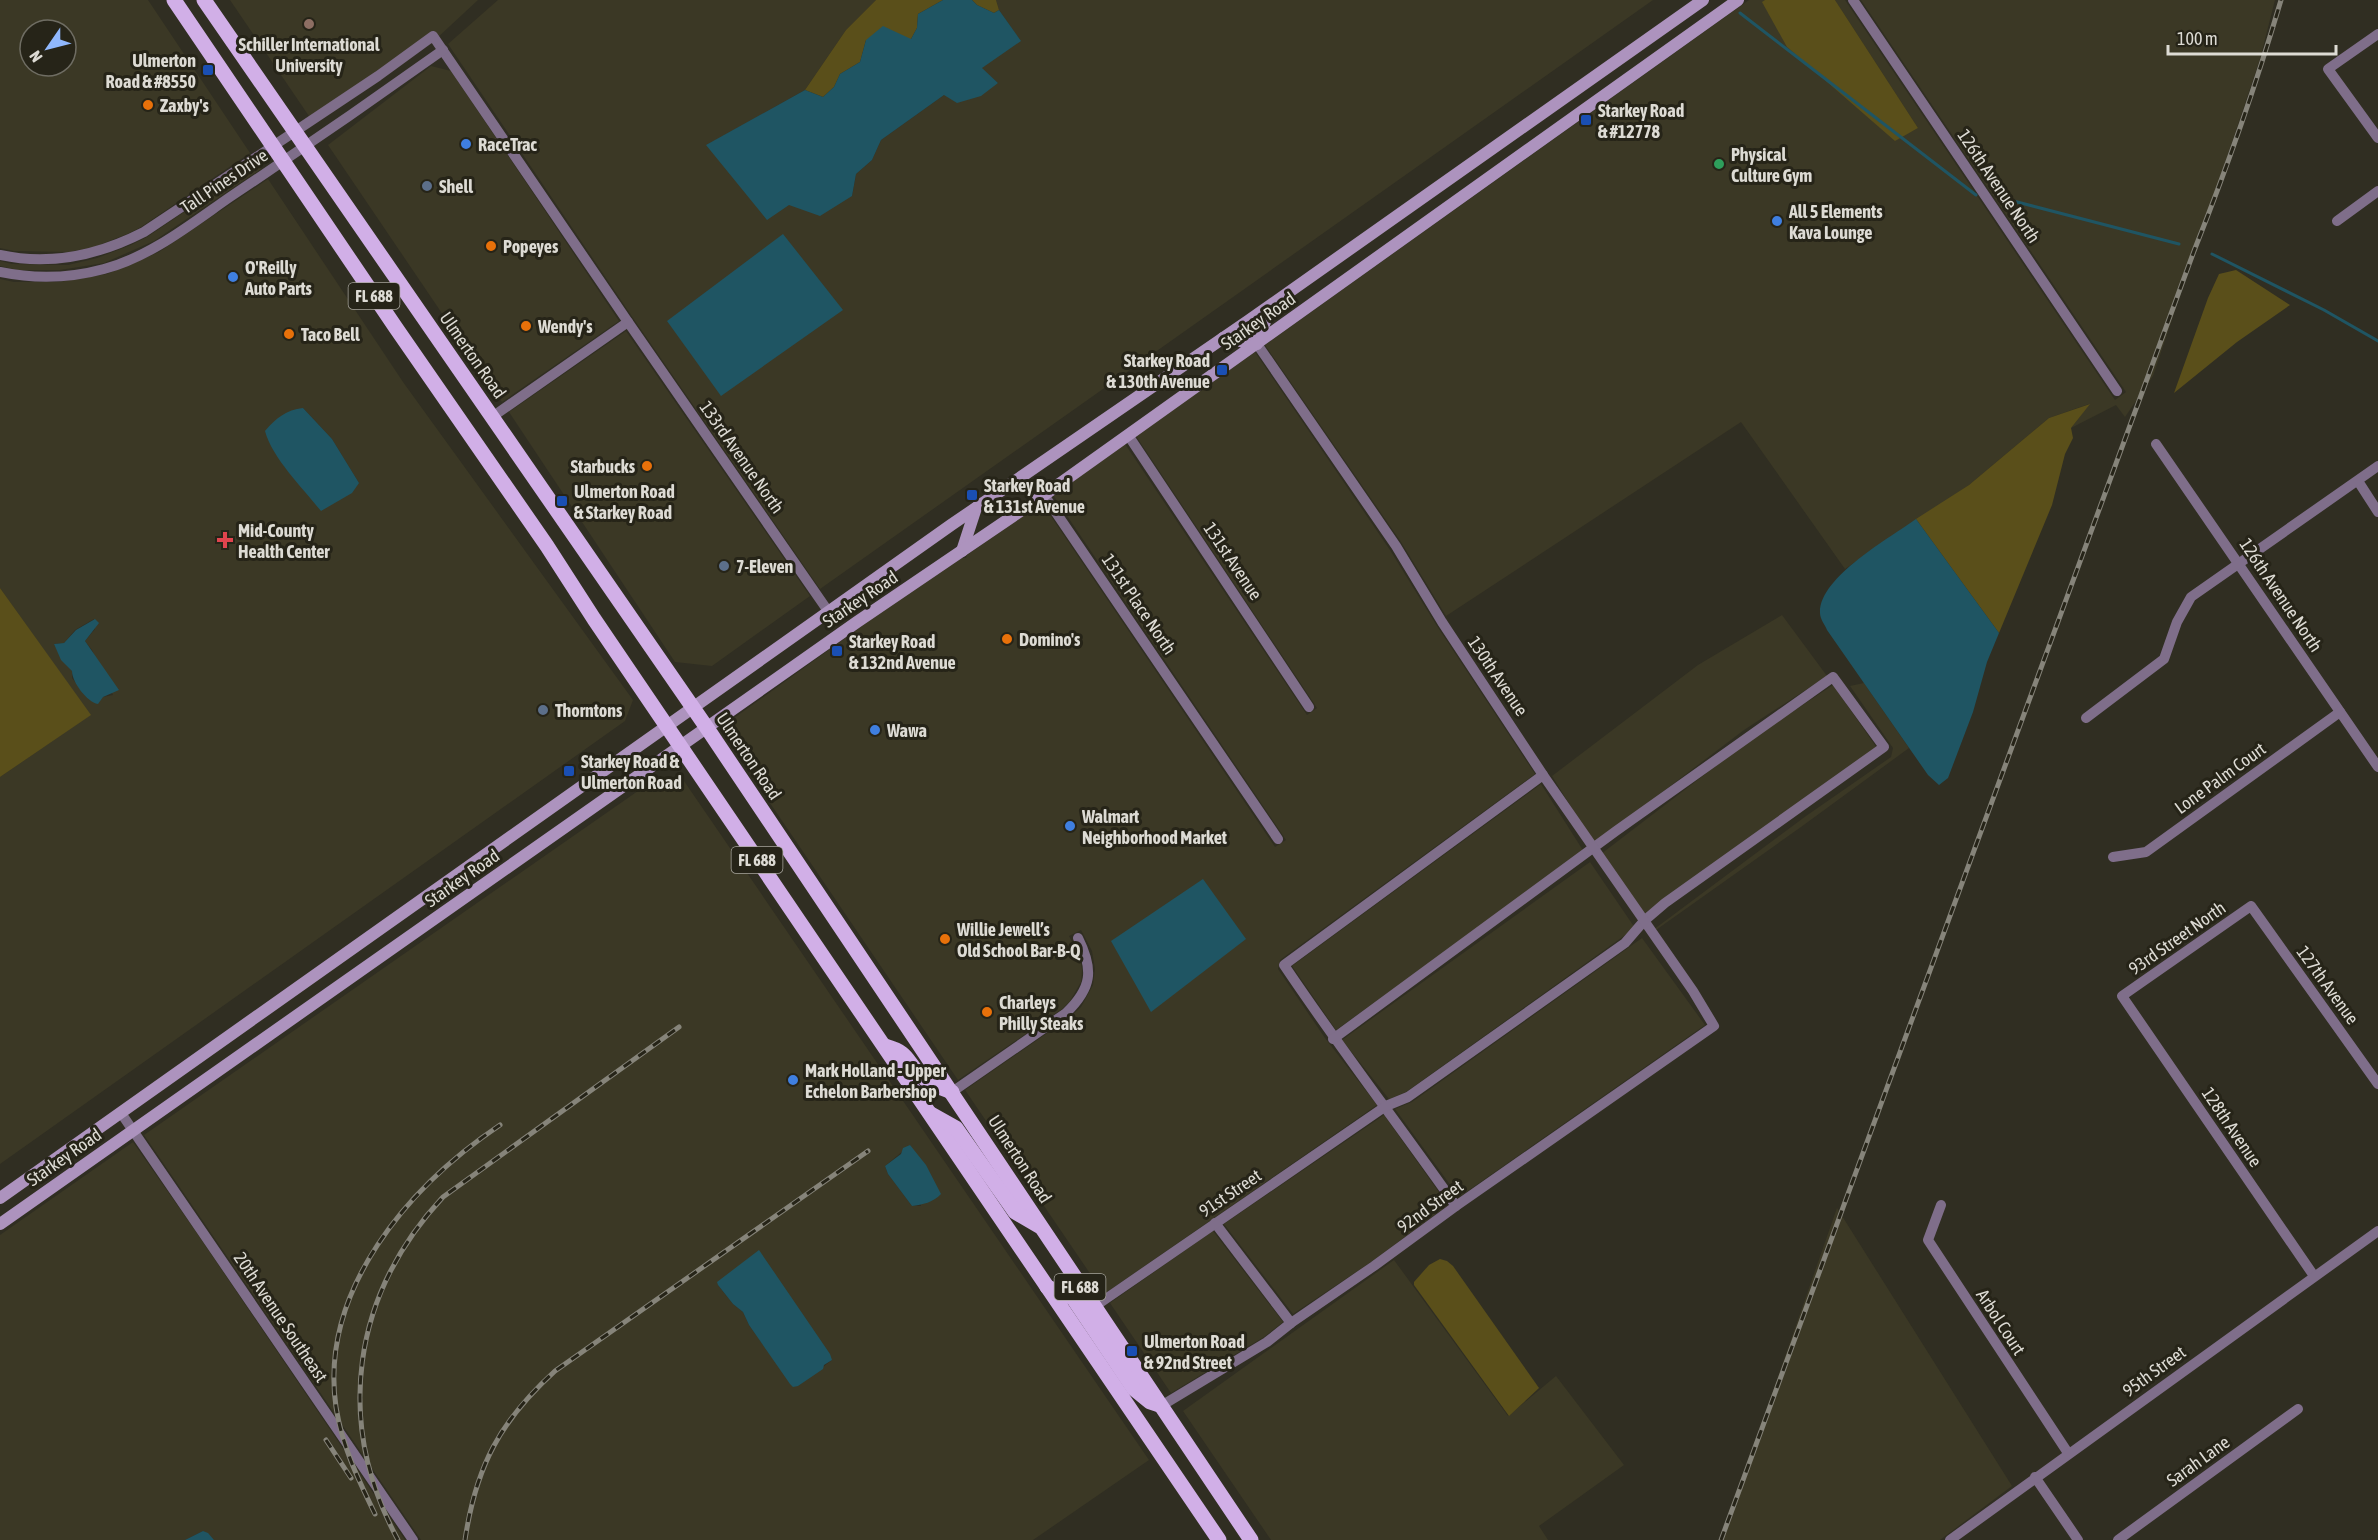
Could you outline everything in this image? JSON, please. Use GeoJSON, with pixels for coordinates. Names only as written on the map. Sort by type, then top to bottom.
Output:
{"type":"FeatureCollection","features":[{"type":"Feature","properties":{"kind":"main road","name":"FL 688"},"geometry":{"type":"LineString","coordinates":[[174,0],[547,546],[1219,1539]]}},
{"type":"Feature","properties":{"kind":"main road","name":"Ulmerton Road"},"geometry":{"type":"LineString","coordinates":[[204,0],[707,728],[1251,1540]]}},
{"type":"Feature","properties":{"kind":"main road","name":"Starkey Road"},"geometry":{"type":"LineString","coordinates":[[0,1198],[828,611],[1223,338],[1703,0]]}},
{"type":"Feature","properties":{"kind":"main road","name":"Starkey Road"},"geometry":{"type":"LineString","coordinates":[[0,1224],[681,746],[1044,495],[1738,0]]}},
{"type":"Feature","properties":{"kind":"main road"},"geometry":{"type":"LineString","coordinates":[[1223,338],[1257,344],[1268,314],[1319,279],[1322,268]]}},
{"type":"Feature","properties":{"kind":"main road"},"geometry":{"type":"LineString","coordinates":[[962,551],[976,508]]}},
{"type":"Feature","properties":{"kind":"main road"},"geometry":{"type":"LineString","coordinates":[[885,1046],[900,1050],[921,1076],[937,1087],[952,1092]]}},
{"type":"Feature","properties":{"kind":"main road"},"geometry":{"type":"LineString","coordinates":[[929,1112],[957,1128],[1015,1212],[1041,1227]]}},
{"type":"Feature","properties":{"kind":"main road"},"geometry":{"type":"LineString","coordinates":[[1047,1287],[1073,1298],[1134,1389],[1150,1402],[1161,1406]]}},
{"type":"Feature","properties":{"kind":"street","name":"126th Avenue North"},"geometry":{"type":"LineString","coordinates":[[1853,0],[2117,391]]}},
{"type":"Feature","properties":{"kind":"street"},"geometry":{"type":"LineString","coordinates":[[2378,34],[2328,69],[2378,138]]}},
{"type":"Feature","properties":{"kind":"street","name":"Tall Pines Drive"},"geometry":{"type":"LineString","coordinates":[[0,255],[12,258],[69,258],[96,253],[129,240],[294,132],[433,36]]}},
{"type":"Feature","properties":{"kind":"street","name":"133rd Avenue North"},"geometry":{"type":"LineString","coordinates":[[433,36],[828,611]]}},
{"type":"Feature","properties":{"kind":"street","name":"Tall Pines Drive"},"geometry":{"type":"LineString","coordinates":[[0,273],[16,276],[60,276],[105,269],[157,246],[284,162],[443,50]]}},
{"type":"Feature","properties":{"kind":"street"},"geometry":{"type":"LineString","coordinates":[[2337,221],[2378,191]]}},
{"type":"Feature","properties":{"kind":"street"},"geometry":{"type":"LineString","coordinates":[[492,417],[628,322]]}},
{"type":"Feature","properties":{"kind":"street","name":"130th Avenue"},"geometry":{"type":"LineString","coordinates":[[1257,344],[1396,546],[1442,622],[1543,775],[1595,848],[1714,1026]]}},
{"type":"Feature","properties":{"kind":"street","name":"131st Avenue"},"geometry":{"type":"LineString","coordinates":[[1128,435],[1309,707]]}},
{"type":"Feature","properties":{"kind":"street","name":"126th Avenue North"},"geometry":{"type":"LineString","coordinates":[[2156,444],[2240,563],[2378,767]]}},
{"type":"Feature","properties":{"kind":"street"},"geometry":{"type":"LineString","coordinates":[[2086,718],[2164,659],[2177,622],[2191,597],[2378,466]]}},
{"type":"Feature","properties":{"kind":"street"},"geometry":{"type":"LineString","coordinates":[[2358,481],[2378,512]]}},
{"type":"Feature","properties":{"kind":"street","name":"131st Place North"},"geometry":{"type":"LineString","coordinates":[[1044,495],[1278,839]]}},
{"type":"Feature","properties":{"kind":"street","name":"91st Street"},"geometry":{"type":"LineString","coordinates":[[1094,1308],[1386,1106],[1408,1098],[1625,943],[1644,921],[1884,747],[1833,678],[1595,848]]}},
{"type":"Feature","properties":{"kind":"street","name":"Lone Palm Court"},"geometry":{"type":"LineString","coordinates":[[2113,857],[2146,852],[2340,712]]}},
{"type":"Feature","properties":{"kind":"street"},"geometry":{"type":"LineString","coordinates":[[1456,1206],[1386,1106],[1333,1039],[1284,965],[1543,775]]}},
{"type":"Feature","properties":{"kind":"street"},"geometry":{"type":"LineString","coordinates":[[1333,1039],[1595,848]]}},
{"type":"Feature","properties":{"kind":"street","name":"93rd Street North"},"geometry":{"type":"LineString","coordinates":[[2122,996],[2251,906]]}},
{"type":"Feature","properties":{"kind":"street","name":"127th Avenue"},"geometry":{"type":"LineString","coordinates":[[2251,906],[2378,1084]]}},
{"type":"Feature","properties":{"kind":"street"},"geometry":{"type":"LineString","coordinates":[[952,1092],[1066,1013],[1075,1004],[1088,983],[1089,969],[1086,954],[1078,938]]}},
{"type":"Feature","properties":{"kind":"street","name":"128th Avenue"},"geometry":{"type":"LineString","coordinates":[[2122,996],[2314,1276]]}},
{"type":"Feature","properties":{"kind":"street","name":"92nd Street"},"geometry":{"type":"LineString","coordinates":[[1161,1406],[1267,1341],[1714,1026]]}},
{"type":"Feature","properties":{"kind":"street","name":"20th Avenue Southeast"},"geometry":{"type":"LineString","coordinates":[[121,1113],[413,1540]]}},
{"type":"Feature","properties":{"kind":"street","name":"Arbol Court"},"geometry":{"type":"LineString","coordinates":[[1941,1205],[1928,1240],[2068,1453]]}},
{"type":"Feature","properties":{"kind":"street"},"geometry":{"type":"LineString","coordinates":[[1215,1223],[1291,1323]]}},
{"type":"Feature","properties":{"kind":"street","name":"95th Street"},"geometry":{"type":"LineString","coordinates":[[1950,1540],[2378,1231]]}},
{"type":"Feature","properties":{"kind":"street","name":"Sarah Lane"},"geometry":{"type":"LineString","coordinates":[[2118,1540],[2298,1409]]}},
{"type":"Feature","properties":{"kind":"street"},"geometry":{"type":"LineString","coordinates":[[2035,1477],[2079,1540]]}},
{"type":"Feature","properties":{"kind":"shaded area"},"geometry":{"type":"Polygon","coordinates":[[[0,0],[148,0],[250,153],[141,227],[127,234],[94,247],[69,252],[14,251],[0,248],[0,0]]]}},
{"type":"Feature","properties":{"kind":"shaded area"},"geometry":{"type":"Polygon","coordinates":[[[230,0],[478,0],[436,39],[313,122],[230,0]]]}},
{"type":"Feature","properties":{"kind":"shaded area"},"geometry":{"type":"Polygon","coordinates":[[[498,0],[876,0],[846,30],[805,90],[707,145],[789,205],[852,196],[856,174],[872,160],[881,140],[944,95],[998,83],[981,68],[1020,40],[999,10],[996,0],[1653,0],[820,589],[448,44],[498,0]]]}},
{"type":"Feature","properties":{"kind":"shaded area"},"geometry":{"type":"Polygon","coordinates":[[[876,0],[943,0],[918,14],[917,28],[911,39],[866,40],[860,62],[840,74],[834,87],[823,97],[805,90],[846,30],[876,0]]]}},
{"type":"Feature","properties":{"kind":"shaded area"},"geometry":{"type":"Polygon","coordinates":[[[972,0],[996,0],[999,10],[994,13],[972,0]]]}},
{"type":"Feature","properties":{"kind":"shaded area"},"geometry":{"type":"Polygon","coordinates":[[[1749,0],[1765,0],[1763,3],[1895,140],[1918,128],[1835,0],[1845,0],[2115,400],[2126,392],[1861,0],[2275,0],[2260,59],[2153,376],[2125,417],[2116,405],[2071,428],[2089,404],[2049,418],[1969,485],[1845,569],[1741,422],[1446,616],[1401,542],[1265,345],[1749,0]]]}},
{"type":"Feature","properties":{"kind":"shaded area"},"geometry":{"type":"Polygon","coordinates":[[[1765,0],[1835,0],[1918,128],[1895,141],[1787,47],[1762,2],[1765,0]]]}},
{"type":"Feature","properties":{"kind":"shaded area"},"geometry":{"type":"Polygon","coordinates":[[[431,66],[451,71],[619,321],[502,402],[328,145],[431,66]]]}},
{"type":"Feature","properties":{"kind":"shaded area"},"geometry":{"type":"Polygon","coordinates":[[[257,163],[261,169],[154,241],[104,263],[60,270],[18,270],[0,266],[0,261],[12,264],[68,265],[97,258],[131,245],[147,237],[257,163]]]}},
{"type":"Feature","properties":{"kind":"shaded area"},"geometry":{"type":"Polygon","coordinates":[[[268,179],[403,382],[633,700],[625,721],[0,1164],[0,777],[90,715],[0,588],[0,279],[14,282],[59,282],[107,274],[159,252],[268,179]],[[303,408],[284,466],[294,477],[359,483],[332,439],[303,408]],[[94,619],[75,630],[64,643],[54,644],[63,661],[72,671],[72,678],[83,691],[103,697],[113,695],[92,650],[85,641],[95,629],[94,619]]]}},
{"type":"Feature","properties":{"kind":"shaded area"},"geometry":{"type":"Polygon","coordinates":[[[2236,270],[2290,305],[2237,342],[2174,393],[2219,274],[2236,270]]]}},
{"type":"Feature","properties":{"kind":"shaded area"},"geometry":{"type":"Polygon","coordinates":[[[626,331],[810,596],[712,666],[675,662],[509,412],[626,331]]]}},
{"type":"Feature","properties":{"kind":"shaded area"},"geometry":{"type":"Polygon","coordinates":[[[1255,352],[1390,550],[1437,626],[1535,774],[1280,960],[1278,969],[1325,1038],[1377,1105],[1104,1294],[965,1090],[1069,1018],[1081,1007],[1093,985],[1095,969],[1092,951],[1081,930],[1069,936],[1080,957],[1082,970],[1081,982],[1070,1001],[1062,1009],[958,1080],[730,744],[734,718],[869,621],[962,558],[966,558],[967,555],[1042,503],[1275,847],[1286,840],[1053,495],[1125,444],[1307,715],[1317,708],[1136,436],[1255,352]]]}},
{"type":"Feature","properties":{"kind":"shaded area"},"geometry":{"type":"Polygon","coordinates":[[[2090,404],[2071,428],[2073,438],[2065,454],[2052,505],[1999,633],[1916,519],[1969,485],[2049,418],[2090,404]]]}},
{"type":"Feature","properties":{"kind":"shaded area"},"geometry":{"type":"Polygon","coordinates":[[[0,588],[91,715],[0,777],[0,588]]]}},
{"type":"Feature","properties":{"kind":"shaded area"},"geometry":{"type":"Polygon","coordinates":[[[1782,615],[1827,676],[1744,730],[1594,844],[1552,776],[1698,665],[1782,615]]]}},
{"type":"Feature","properties":{"kind":"shaded area"},"geometry":{"type":"Polygon","coordinates":[[[1864,683],[1909,748],[1801,827],[1653,930],[1806,816],[1891,757],[1893,748],[1850,686],[1864,683]]]}},
{"type":"Feature","properties":{"kind":"shaded area"},"geometry":{"type":"Polygon","coordinates":[[[1833,685],[1879,751],[1646,921],[1601,854],[1751,739],[1833,685]]]}},
{"type":"Feature","properties":{"kind":"shaded area"},"geometry":{"type":"Polygon","coordinates":[[[658,777],[684,781],[1149,1460],[1033,1540],[421,1540],[144,1135],[658,777]],[[910,1145],[885,1166],[888,1174],[912,1206],[921,1206],[910,1145]],[[718,1285],[733,1304],[743,1312],[749,1325],[793,1386],[798,1386],[832,1360],[718,1285]]]}},
{"type":"Feature","properties":{"kind":"shaded area"},"geometry":{"type":"Polygon","coordinates":[[[1541,784],[1584,852],[1336,1030],[1292,966],[1541,784]]]}},
{"type":"Feature","properties":{"kind":"shaded area"},"geometry":{"type":"Polygon","coordinates":[[[1590,862],[1635,928],[1406,1092],[1389,1099],[1342,1040],[1590,862]]]}},
{"type":"Feature","properties":{"kind":"shaded area"},"geometry":{"type":"Polygon","coordinates":[[[1642,938],[1705,1025],[1459,1197],[1395,1109],[1412,1102],[1642,938]]]}},
{"type":"Feature","properties":{"kind":"shaded area"},"geometry":{"type":"Polygon","coordinates":[[[1384,1115],[1448,1205],[1371,1262],[1293,1314],[1224,1224],[1384,1115]]]}},
{"type":"Feature","properties":{"kind":"shaded area"},"geometry":{"type":"Polygon","coordinates":[[[133,1142],[405,1540],[214,1540],[203,1531],[185,1540],[0,1540],[0,1235],[133,1142]]]}},
{"type":"Feature","properties":{"kind":"shaded area"},"geometry":{"type":"Polygon","coordinates":[[[1837,1208],[2012,1486],[1940,1540],[1721,1540],[1837,1208]]]}},
{"type":"Feature","properties":{"kind":"shaded area"},"geometry":{"type":"Polygon","coordinates":[[[1213,1231],[1283,1322],[1264,1337],[1171,1393],[1110,1303],[1213,1231]]]}},
{"type":"Feature","properties":{"kind":"shaded area"},"geometry":{"type":"Polygon","coordinates":[[[1440,1259],[1453,1266],[1539,1388],[1509,1416],[1414,1285],[1429,1265],[1440,1259]]]}},
{"type":"Feature","properties":{"kind":"shaded area"},"geometry":{"type":"Polygon","coordinates":[[[1394,1260],[1508,1416],[1556,1376],[1624,1465],[1539,1526],[1548,1540],[1271,1540],[1183,1411],[1394,1260]]]}},
{"type":"Feature","properties":{"kind":"water"},"geometry":{"type":"Polygon","coordinates":[[[943,0],[972,0],[994,13],[999,10],[1021,41],[982,68],[998,83],[981,96],[957,103],[944,95],[881,140],[872,160],[856,174],[852,196],[820,216],[789,205],[767,220],[706,145],[805,90],[823,97],[834,87],[840,74],[860,62],[866,40],[883,26],[911,39],[917,28],[918,14],[943,0]]]}},
{"type":"Feature","properties":{"kind":"water"},"geometry":{"type":"Polygon","coordinates":[[[783,234],[843,310],[721,396],[667,321],[783,234]]]}},
{"type":"Feature","properties":{"kind":"water"},"geometry":{"type":"Polygon","coordinates":[[[303,408],[332,439],[359,483],[352,493],[321,511],[274,452],[265,431],[282,415],[303,408]]]}},
{"type":"Feature","properties":{"kind":"water"},"geometry":{"type":"Polygon","coordinates":[[[1916,519],[1999,633],[1948,778],[1939,785],[1928,775],[1827,630],[1820,613],[1823,599],[1843,572],[1916,519]]]}},
{"type":"Feature","properties":{"kind":"water"},"geometry":{"type":"Polygon","coordinates":[[[95,619],[99,623],[85,641],[119,690],[103,697],[98,704],[89,700],[81,691],[72,671],[61,660],[54,644],[64,643],[76,630],[95,619]]]}},
{"type":"Feature","properties":{"kind":"water"},"geometry":{"type":"Polygon","coordinates":[[[1203,879],[1246,939],[1151,1012],[1111,941],[1203,879]]]}},
{"type":"Feature","properties":{"kind":"water"},"geometry":{"type":"Polygon","coordinates":[[[910,1145],[926,1165],[941,1194],[928,1203],[912,1206],[888,1174],[885,1166],[901,1154],[903,1148],[910,1145]]]}},
{"type":"Feature","properties":{"kind":"water"},"geometry":{"type":"Polygon","coordinates":[[[759,1250],[832,1360],[798,1386],[793,1387],[790,1384],[749,1325],[743,1312],[733,1304],[717,1282],[759,1250]]]}},
{"type":"Feature","properties":{"kind":"water"},"geometry":{"type":"Polygon","coordinates":[[[203,1531],[214,1540],[185,1540],[203,1531]]]}},
{"type":"Feature","properties":{"kind":"waterway"},"geometry":{"type":"LineString","coordinates":[[1740,13],[1976,195]]}},
{"type":"Feature","properties":{"kind":"waterway"},"geometry":{"type":"LineString","coordinates":[[1998,197],[2179,244]]}},
{"type":"Feature","properties":{"kind":"waterway"},"geometry":{"type":"LineString","coordinates":[[2212,254],[2324,310],[2378,341]]}},
{"type":"Feature","properties":{"kind":"railway"},"geometry":{"type":"LineString","coordinates":[[1721,1540],[2229,158],[2281,0]]}},
{"type":"Feature","properties":{"kind":"railway"},"geometry":{"type":"LineString","coordinates":[[398,1540],[378,1495],[365,1450],[360,1405],[362,1361],[372,1317],[389,1275],[412,1235],[443,1197],[679,1027]]}},
{"type":"Feature","properties":{"kind":"railway"},"geometry":{"type":"LineString","coordinates":[[375,1514],[346,1449],[336,1407],[334,1364],[342,1322],[356,1282],[378,1245],[404,1210],[434,1178],[500,1125]]}},
{"type":"Feature","properties":{"kind":"railway"},"geometry":{"type":"LineString","coordinates":[[465,1540],[476,1489],[494,1446],[519,1408],[555,1371],[868,1151]]}},
{"type":"Feature","properties":{"kind":"railway"},"geometry":{"type":"LineString","coordinates":[[326,1440],[351,1478]]}},
{"type":"Feature","properties":{"kind":"place","name":"Schiller International University"},"geometry":{"type":"Point","coordinates":[309,24]}},
{"type":"Feature","properties":{"kind":"place","name":"Ulmerton Road & #8550"},"geometry":{"type":"Point","coordinates":[208,70]}},
{"type":"Feature","properties":{"kind":"place","name":"Zaxby's"},"geometry":{"type":"Point","coordinates":[148,105]}},
{"type":"Feature","properties":{"kind":"place","name":"Starkey Road & #12778"},"geometry":{"type":"Point","coordinates":[1586,120]}},
{"type":"Feature","properties":{"kind":"place","name":"RaceTrac"},"geometry":{"type":"Point","coordinates":[466,144]}},
{"type":"Feature","properties":{"kind":"place","name":"Physical Culture Gym"},"geometry":{"type":"Point","coordinates":[1719,164]}},
{"type":"Feature","properties":{"kind":"place","name":"Shell"},"geometry":{"type":"Point","coordinates":[427,186]}},
{"type":"Feature","properties":{"kind":"place","name":"All 5 Elements Kava Lounge"},"geometry":{"type":"Point","coordinates":[1777,221]}},
{"type":"Feature","properties":{"kind":"place","name":"Popeyes"},"geometry":{"type":"Point","coordinates":[491,246]}},
{"type":"Feature","properties":{"kind":"place","name":"O'Reilly Auto Parts"},"geometry":{"type":"Point","coordinates":[233,277]}},
{"type":"Feature","properties":{"kind":"place","name":"Wendy's"},"geometry":{"type":"Point","coordinates":[526,326]}},
{"type":"Feature","properties":{"kind":"place","name":"Taco Bell"},"geometry":{"type":"Point","coordinates":[289,334]}},
{"type":"Feature","properties":{"kind":"place","name":"Starkey Road & 130th Avenue"},"geometry":{"type":"Point","coordinates":[1222,370]}},
{"type":"Feature","properties":{"kind":"place","name":"Starbucks"},"geometry":{"type":"Point","coordinates":[647,466]}},
{"type":"Feature","properties":{"kind":"place","name":"Starkey Road & 131st Avenue"},"geometry":{"type":"Point","coordinates":[972,495]}},
{"type":"Feature","properties":{"kind":"place","name":"Ulmerton Road & Starkey Road"},"geometry":{"type":"Point","coordinates":[562,501]}},
{"type":"Feature","properties":{"kind":"place","name":"Mid-County Health Center"},"geometry":{"type":"Point","coordinates":[225,540]}},
{"type":"Feature","properties":{"kind":"place","name":"7-Eleven"},"geometry":{"type":"Point","coordinates":[724,566]}},
{"type":"Feature","properties":{"kind":"place","name":"Domino's"},"geometry":{"type":"Point","coordinates":[1007,639]}},
{"type":"Feature","properties":{"kind":"place","name":"Starkey Road & 132nd Avenue"},"geometry":{"type":"Point","coordinates":[837,651]}},
{"type":"Feature","properties":{"kind":"place","name":"Thorntons"},"geometry":{"type":"Point","coordinates":[543,710]}},
{"type":"Feature","properties":{"kind":"place","name":"Wawa"},"geometry":{"type":"Point","coordinates":[875,730]}},
{"type":"Feature","properties":{"kind":"place","name":"Starkey Road & Ulmerton Road"},"geometry":{"type":"Point","coordinates":[569,771]}},
{"type":"Feature","properties":{"kind":"place","name":"Walmart Neighborhood Market"},"geometry":{"type":"Point","coordinates":[1070,826]}},
{"type":"Feature","properties":{"kind":"place","name":"Willie Jewell’s Old School Bar-B-Q"},"geometry":{"type":"Point","coordinates":[945,939]}},
{"type":"Feature","properties":{"kind":"place","name":"Charleys Philly Steaks"},"geometry":{"type":"Point","coordinates":[987,1012]}},
{"type":"Feature","properties":{"kind":"place","name":"Mark Holland - Upper Echelon Barbershop"},"geometry":{"type":"Point","coordinates":[793,1080]}},
{"type":"Feature","properties":{"kind":"place","name":"Ulmerton Road & 92nd Street"},"geometry":{"type":"Point","coordinates":[1132,1351]}}]}
